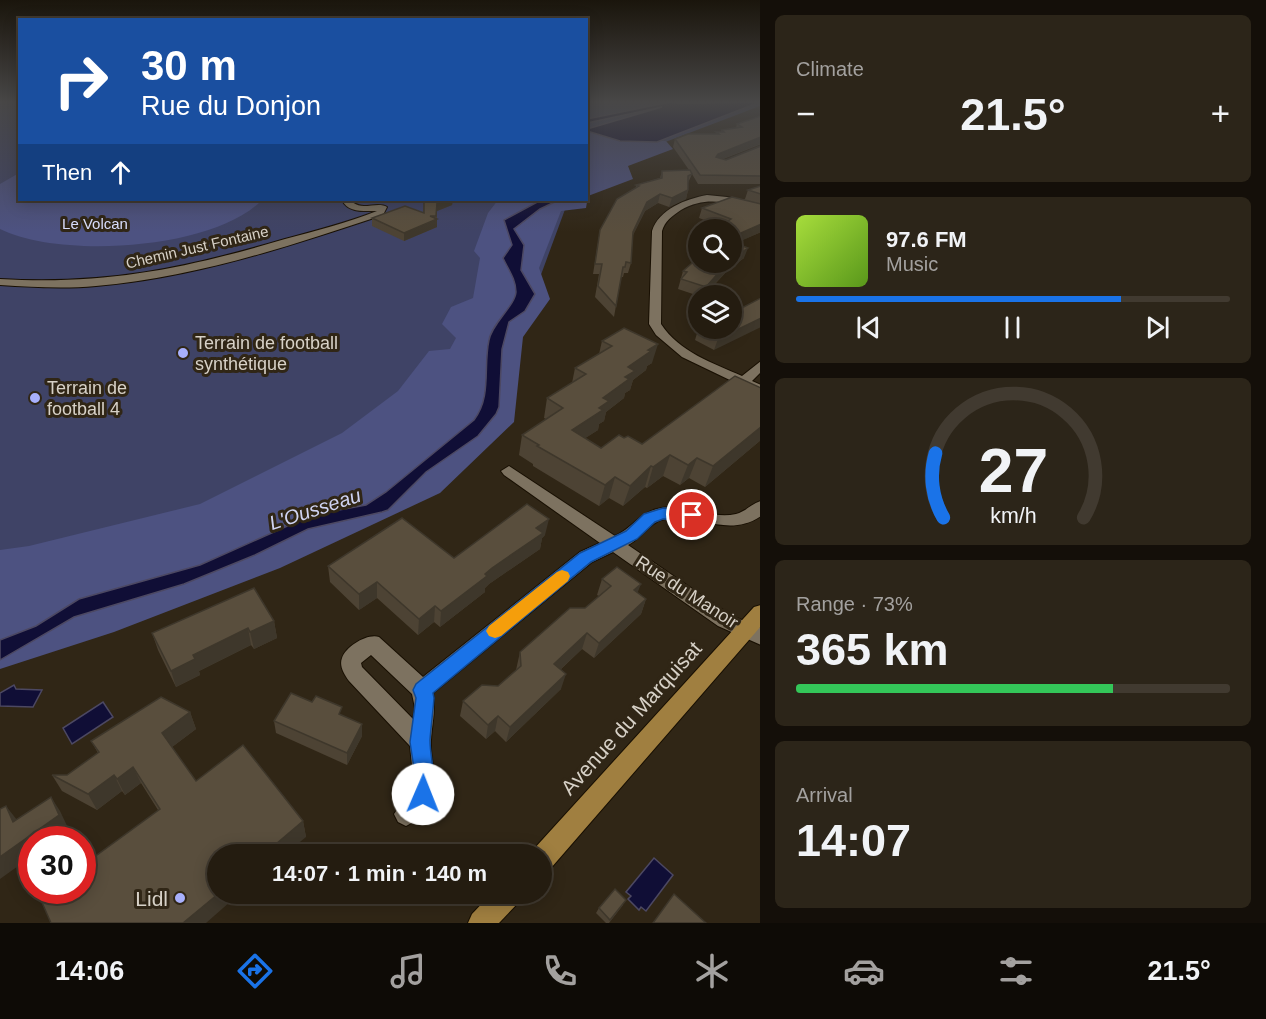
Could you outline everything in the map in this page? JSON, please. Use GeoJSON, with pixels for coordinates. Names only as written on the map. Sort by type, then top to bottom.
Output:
{"type":"FeatureCollection","features":[{"type":"Feature","properties":{"kind":"main road","name":"Avenue du Marquisat"},"geometry":{"type":"LineString","coordinates":[[552,848],[753,633],[760,612]]}},
{"type":"Feature","properties":{"kind":"main road"},"geometry":{"type":"LineString","coordinates":[[481,923],[499,904]]}},
{"type":"Feature","properties":{"kind":"street"},"geometry":{"type":"LineString","coordinates":[[760,208],[715,198],[696,198],[658,224],[655,324],[658,330],[677,348],[760,391]]}},
{"type":"Feature","properties":{"kind":"street"},"geometry":{"type":"LineString","coordinates":[[326,229],[342,216],[346,201],[354,207],[366,209],[387,203]]}},
{"type":"Feature","properties":{"kind":"street","name":"Chemin Just Fontaine"},"geometry":{"type":"LineString","coordinates":[[0,282],[76,284],[149,276],[206,263],[380,213],[387,203]]}},
{"type":"Feature","properties":{"kind":"street"},"geometry":{"type":"LineString","coordinates":[[744,381],[760,365]]}},
{"type":"Feature","properties":{"kind":"street"},"geometry":{"type":"LineString","coordinates":[[509,471],[614,544]]}},
{"type":"Feature","properties":{"kind":"street","name":"Rue du Manoir"},"geometry":{"type":"LineString","coordinates":[[753,633],[716,615],[614,544],[632,535],[650,518],[663,514],[677,513],[722,522],[749,518],[760,507]]}},
{"type":"Feature","properties":{"kind":"street"},"geometry":{"type":"LineString","coordinates":[[422,690],[586,557],[614,544]]}},
{"type":"Feature","properties":{"kind":"street"},"geometry":{"type":"LineString","coordinates":[[406,814],[423,794],[425,785],[420,742],[425,708],[422,690],[372,643],[351,660],[352,669],[420,742]]}},
{"type":"Feature","properties":{"kind":"green space"},"geometry":{"type":"Polygon","coordinates":[[[0,145],[18,145],[18,201],[572,201],[567,204],[492,408],[0,626],[0,145]]]}},
{"type":"Feature","properties":{"kind":"green space"},"geometry":{"type":"Polygon","coordinates":[[[588,145],[657,145],[647,149],[588,190],[588,145]]]}},
{"type":"Feature","properties":{"kind":"green space"},"geometry":{"type":"Polygon","coordinates":[[[588,145],[670,145],[673,149],[628,166],[633,179],[588,196],[588,145]]]}},
{"type":"Feature","properties":{"kind":"green space","name":"Le Volcan"},"geometry":{"type":"Polygon","coordinates":[[[18,174],[18,201],[261,201],[239,217],[209,230],[174,239],[136,245],[60,244],[27,238],[0,229],[0,184],[18,174]]]}},
{"type":"Feature","properties":{"kind":"green space"},"geometry":{"type":"Polygon","coordinates":[[[497,201],[587,201],[586,208],[561,211],[539,268],[550,299],[523,337],[514,422],[440,493],[280,568],[114,632],[0,669],[0,550],[29,546],[200,504],[342,433],[398,391],[429,351],[450,349],[456,338],[442,324],[451,307],[473,298],[480,258],[474,251],[488,213],[497,201]]]}},
{"type":"Feature","properties":{"kind":"shaded area"},"geometry":{"type":"Polygon","coordinates":[[[539,201],[557,201],[540,209],[514,229],[524,245],[521,270],[535,294],[525,311],[509,322],[502,349],[499,407],[478,436],[426,472],[388,510],[308,529],[255,555],[184,584],[74,617],[0,660],[0,640],[36,626],[79,599],[200,565],[312,515],[366,505],[386,492],[474,420],[480,411],[485,392],[489,340],[512,303],[516,292],[513,278],[503,258],[512,245],[504,220],[539,201]]]}},
{"type":"Feature","properties":{"kind":"shaded area"},"geometry":{"type":"Polygon","coordinates":[[[14,685],[16,689],[42,690],[33,707],[0,706],[0,693],[14,685]]]}},
{"type":"Feature","properties":{"kind":"shaded area"},"geometry":{"type":"Polygon","coordinates":[[[103,702],[113,717],[72,744],[63,728],[103,702]]]}},
{"type":"Feature","properties":{"kind":"shaded area"},"geometry":{"type":"Polygon","coordinates":[[[654,858],[673,875],[646,911],[641,907],[639,910],[628,899],[631,896],[626,892],[654,858]]]}},
{"type":"Feature","properties":{"kind":"building"},"geometry":{"type":"Polygon","coordinates":[[[679,145],[741,145],[718,154],[716,157],[726,160],[760,146],[760,176],[700,175],[679,145]]]}},
{"type":"Feature","properties":{"kind":"building"},"geometry":{"type":"Polygon","coordinates":[[[690,170],[692,174],[688,176],[688,190],[672,198],[660,194],[647,202],[633,232],[631,263],[626,262],[623,267],[616,306],[598,286],[602,264],[595,264],[600,230],[617,199],[639,186],[636,185],[662,178],[662,171],[690,170]]]}},
{"type":"Feature","properties":{"kind":"building"},"geometry":{"type":"Polygon","coordinates":[[[760,186],[760,194],[748,190],[760,186]]]}},
{"type":"Feature","properties":{"kind":"building"},"geometry":{"type":"Polygon","coordinates":[[[732,197],[760,204],[760,224],[742,233],[742,219],[731,219],[702,208],[732,197]]]}},
{"type":"Feature","properties":{"kind":"building"},"geometry":{"type":"Polygon","coordinates":[[[424,201],[444,201],[437,203],[436,216],[430,216],[437,219],[404,233],[372,218],[405,206],[424,213],[424,201]]]}},
{"type":"Feature","properties":{"kind":"building"},"geometry":{"type":"Polygon","coordinates":[[[688,267],[688,273],[718,273],[708,285],[700,285],[681,279],[687,272],[683,271],[688,267]]]}},
{"type":"Feature","properties":{"kind":"building"},"geometry":{"type":"Polygon","coordinates":[[[760,299],[760,318],[742,327],[742,308],[760,299]]]}},
{"type":"Feature","properties":{"kind":"building"},"geometry":{"type":"Polygon","coordinates":[[[624,328],[658,344],[628,367],[635,371],[625,377],[629,379],[603,398],[609,401],[599,408],[603,410],[572,430],[601,448],[619,435],[624,438],[628,436],[642,444],[735,376],[760,388],[760,428],[713,466],[697,458],[688,465],[670,455],[653,467],[651,466],[630,486],[615,477],[605,485],[522,435],[563,408],[547,398],[586,374],[575,368],[612,346],[602,341],[624,328]]]}},
{"type":"Feature","properties":{"kind":"building"},"geometry":{"type":"Polygon","coordinates":[[[527,504],[549,519],[536,528],[543,533],[492,568],[485,574],[487,576],[441,611],[435,606],[419,619],[377,582],[359,594],[328,566],[402,518],[454,558],[527,504]]]}},
{"type":"Feature","properties":{"kind":"building"},"geometry":{"type":"Polygon","coordinates":[[[617,567],[641,584],[634,590],[646,599],[599,643],[587,633],[554,664],[566,674],[510,727],[498,716],[488,725],[463,701],[482,685],[498,686],[521,666],[520,652],[570,608],[585,608],[611,586],[602,579],[617,567]]]}},
{"type":"Feature","properties":{"kind":"building"},"geometry":{"type":"Polygon","coordinates":[[[254,588],[274,621],[250,632],[248,628],[193,655],[195,659],[171,671],[152,633],[254,588]]]}},
{"type":"Feature","properties":{"kind":"building"},"geometry":{"type":"Polygon","coordinates":[[[291,693],[312,702],[316,696],[342,707],[339,714],[362,724],[347,753],[274,721],[291,693]]]}},
{"type":"Feature","properties":{"kind":"building"},"geometry":{"type":"Polygon","coordinates":[[[161,697],[190,712],[162,733],[196,781],[243,745],[303,821],[276,844],[207,844],[207,903],[183,923],[51,923],[43,904],[96,904],[96,856],[160,809],[133,767],[117,779],[114,775],[88,794],[52,775],[67,775],[99,752],[91,741],[161,697]]]}},
{"type":"Feature","properties":{"kind":"building"},"geometry":{"type":"Polygon","coordinates":[[[51,797],[59,815],[44,826],[18,826],[18,844],[0,857],[0,809],[6,806],[13,822],[51,797]]]}},
{"type":"Feature","properties":{"kind":"building"},"geometry":{"type":"Polygon","coordinates":[[[615,889],[626,900],[610,920],[599,908],[615,889]]]}},
{"type":"Feature","properties":{"kind":"building"},"geometry":{"type":"Polygon","coordinates":[[[674,894],[706,923],[653,923],[674,894]]]}},
{"type":"Feature","properties":{"kind":"slow traffic"},"geometry":{"type":"LineString","coordinates":[[495,631],[562,576]]}},
{"type":"Feature","properties":{"kind":"place","name":"Terrain de football synthétique"},"geometry":{"type":"Point","coordinates":[183,353]}},
{"type":"Feature","properties":{"kind":"place","name":"Terrain de football 4"},"geometry":{"type":"Point","coordinates":[35,398]}},
{"type":"Feature","properties":{"kind":"place","name":"Lidl"},"geometry":{"type":"Point","coordinates":[180,898]}},
{"type":"Feature","properties":{"kind":"route"},"geometry":{"type":"LineString","coordinates":[[423,794],[425,775],[420,742],[425,698],[422,690],[586,557],[632,535],[640,524],[650,518],[663,514],[692,515]]}},
{"type":"Feature","properties":{"kind":"water label","name":"L'Ousseau"},"geometry":{"type":"Point","coordinates":[315,509]}}]}
